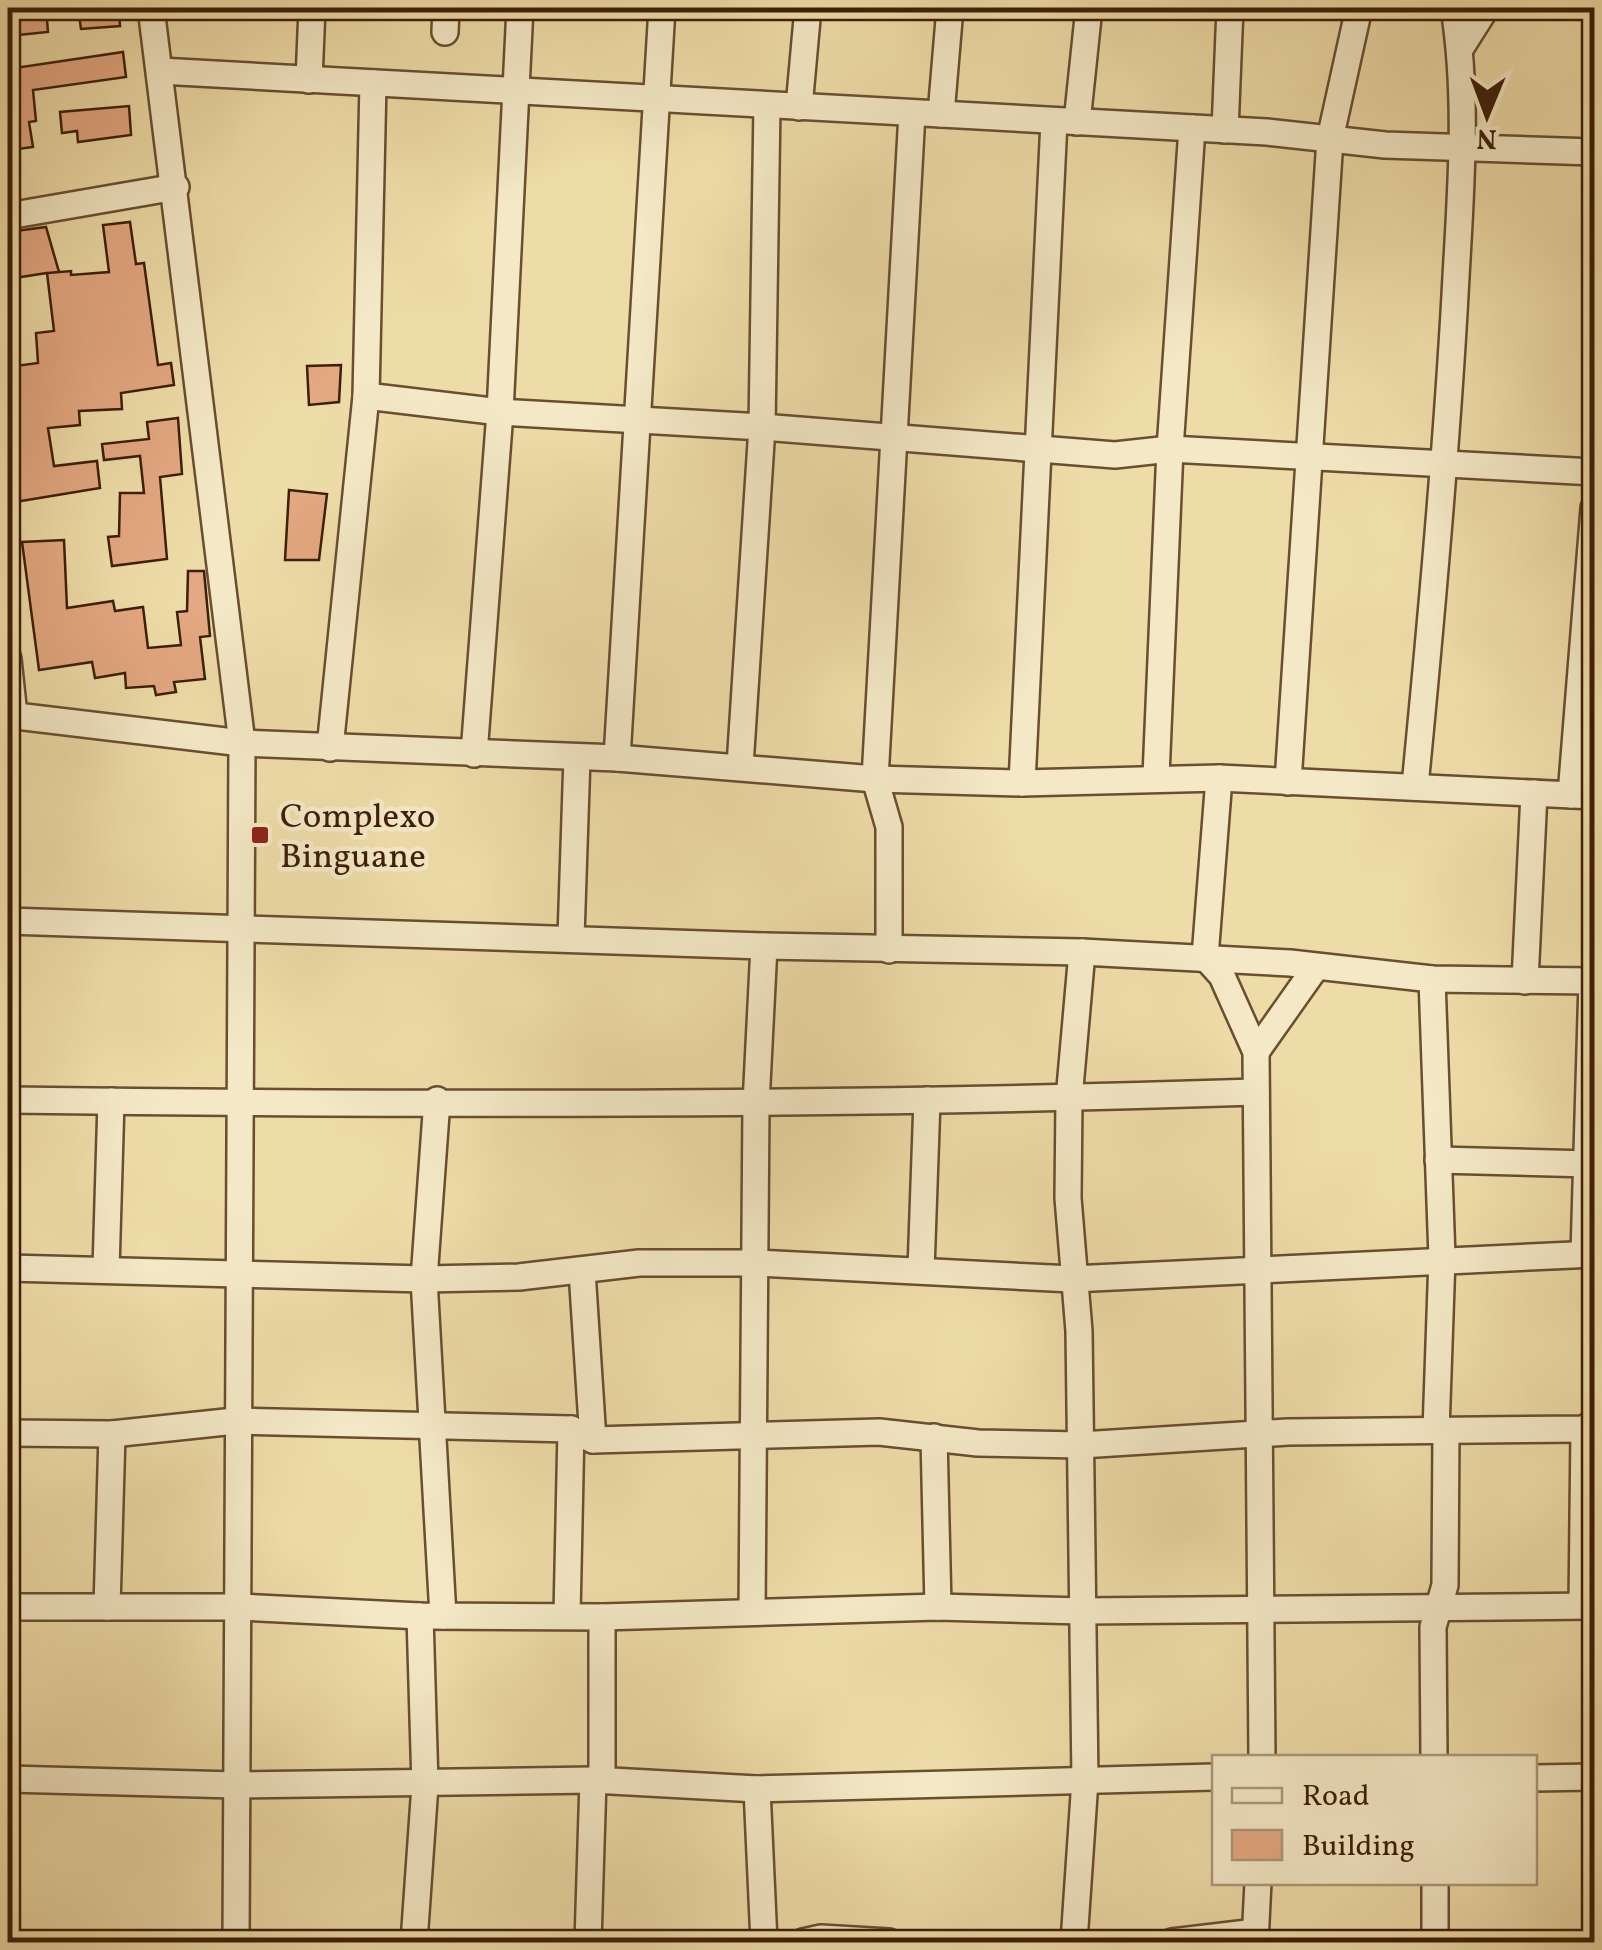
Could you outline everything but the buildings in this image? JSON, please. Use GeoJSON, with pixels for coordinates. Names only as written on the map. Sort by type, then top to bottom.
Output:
{"type":"FeatureCollection","features":[{"type":"Feature","properties":{"kind":"street"},"geometry":{"type":"LineString","coordinates":[[151,8],[242,743],[242,1104],[235,1421],[239,1607],[236,1942]]}},
{"type":"Feature","properties":{"kind":"street"},"geometry":{"type":"LineString","coordinates":[[309,80],[312,8]]}},
{"type":"Feature","properties":{"kind":"street"},"geometry":{"type":"LineString","coordinates":[[474,754],[500,412],[520,8]]}},
{"type":"Feature","properties":{"kind":"street"},"geometry":{"type":"LineString","coordinates":[[617,758],[662,8]]}},
{"type":"Feature","properties":{"kind":"street"},"geometry":{"type":"LineString","coordinates":[[799,107],[808,8]]}},
{"type":"Feature","properties":{"kind":"street"},"geometry":{"type":"LineString","coordinates":[[941,114],[950,8]]}},
{"type":"Feature","properties":{"kind":"street"},"geometry":{"type":"LineString","coordinates":[[1022,783],[1036,450],[1065,121],[1088,8]]}},
{"type":"Feature","properties":{"kind":"street"},"geometry":{"type":"LineString","coordinates":[[1225,130],[1230,8]]}},
{"type":"Feature","properties":{"kind":"street"},"geometry":{"type":"LineString","coordinates":[[1288,782],[1330,139],[1358,8]]}},
{"type":"Feature","properties":{"kind":"street"},"geometry":{"type":"LineString","coordinates":[[1415,786],[1446,462],[1463,147],[1460,49],[1454,8]]}},
{"type":"Feature","properties":{"kind":"street"},"geometry":{"type":"LineString","coordinates":[[1460,49],[1486,8]]}},
{"type":"Feature","properties":{"kind":"street"},"geometry":{"type":"LineString","coordinates":[[160,72],[1594,152]]}},
{"type":"Feature","properties":{"kind":"street"},"geometry":{"type":"LineString","coordinates":[[330,748],[366,396],[374,84]]}},
{"type":"Feature","properties":{"kind":"street"},"geometry":{"type":"LineString","coordinates":[[740,766],[762,427],[767,105]]}},
{"type":"Feature","properties":{"kind":"street"},"geometry":{"type":"LineString","coordinates":[[890,950],[889,827],[875,779],[912,113]]}},
{"type":"Feature","properties":{"kind":"street"},"geometry":{"type":"LineString","coordinates":[[1156,776],[1170,449],[1192,128]]}},
{"type":"Feature","properties":{"kind":"street"},"geometry":{"type":"LineString","coordinates":[[8,216],[176,187]]}},
{"type":"Feature","properties":{"kind":"street"},"geometry":{"type":"LineString","coordinates":[[366,396],[500,412],[762,427],[1116,455],[1170,449],[1594,472]]}},
{"type":"Feature","properties":{"kind":"street"},"geometry":{"type":"LineString","coordinates":[[8,659],[10,715],[242,743],[617,758],[875,779],[1022,783],[1156,776],[1583,796],[1594,508]]}},
{"type":"Feature","properties":{"kind":"street"},"geometry":{"type":"LineString","coordinates":[[572,937],[577,757]]}},
{"type":"Feature","properties":{"kind":"street"},"geometry":{"type":"LineString","coordinates":[[1219,778],[1205,958],[1222,976],[1256,1052],[1262,1755]]}},
{"type":"Feature","properties":{"kind":"street"},"geometry":{"type":"LineString","coordinates":[[1525,980],[1534,793]]}},
{"type":"Feature","properties":{"kind":"street"},"geometry":{"type":"LineString","coordinates":[[8,921],[890,950],[1082,952],[1205,958],[1432,979],[1594,981],[1589,1254],[1442,1258],[1258,1273],[1072,1280],[755,1263],[639,1263],[424,1279],[8,1268]]}},
{"type":"Feature","properties":{"kind":"street"},"geometry":{"type":"LineString","coordinates":[[752,1612],[756,1104],[764,946]]}},
{"type":"Feature","properties":{"kind":"street"},"geometry":{"type":"LineString","coordinates":[[1074,1942],[1085,1780],[1079,1331],[1072,1280],[1069,1098],[1082,952]]}},
{"type":"Feature","properties":{"kind":"street"},"geometry":{"type":"LineString","coordinates":[[1256,1052],[1316,967]]}},
{"type":"Feature","properties":{"kind":"street"},"geometry":{"type":"LineString","coordinates":[[1432,979],[1442,1258],[1445,1585],[1434,1626],[1434,1755]]}},
{"type":"Feature","properties":{"kind":"street"},"geometry":{"type":"LineString","coordinates":[[8,1100],[756,1104],[1256,1092]]}},
{"type":"Feature","properties":{"kind":"street"},"geometry":{"type":"LineString","coordinates":[[414,1942],[426,1785],[432,1616],[424,1279],[437,1100]]}},
{"type":"Feature","properties":{"kind":"street"},"geometry":{"type":"LineString","coordinates":[[921,1270],[926,1100]]}},
{"type":"Feature","properties":{"kind":"street"},"geometry":{"type":"LineString","coordinates":[[106,1268],[111,1101]]}},
{"type":"Feature","properties":{"kind":"street"},"geometry":{"type":"LineString","coordinates":[[1438,1160],[1590,1164]]}},
{"type":"Feature","properties":{"kind":"street"},"geometry":{"type":"LineString","coordinates":[[567,1615],[582,1434],[582,1270]]}},
{"type":"Feature","properties":{"kind":"street"},"geometry":{"type":"LineString","coordinates":[[8,1433],[112,1434],[235,1421],[582,1434],[878,1432],[978,1443],[1080,1444],[1589,1425],[1588,1606],[1083,1610],[938,1607],[602,1617],[432,1616],[239,1607],[8,1607]]}},
{"type":"Feature","properties":{"kind":"street"},"geometry":{"type":"LineString","coordinates":[[107,1608],[112,1434]]}},
{"type":"Feature","properties":{"kind":"street"},"geometry":{"type":"LineString","coordinates":[[934,1437],[938,1607]]}},
{"type":"Feature","properties":{"kind":"street"},"geometry":{"type":"LineString","coordinates":[[588,1942],[598,1780],[602,1617]]}},
{"type":"Feature","properties":{"kind":"street"},"geometry":{"type":"LineString","coordinates":[[8,1779],[235,1785],[598,1780],[757,1789],[1212,1777]]}},
{"type":"Feature","properties":{"kind":"street"},"geometry":{"type":"LineString","coordinates":[[1537,1778],[1594,1777]]}},
{"type":"Feature","properties":{"kind":"street"},"geometry":{"type":"LineString","coordinates":[[757,1789],[764,1942]]}},
{"type":"Feature","properties":{"kind":"street"},"geometry":{"type":"LineString","coordinates":[[1172,1942],[1256,1937],[1258,1885]]}},
{"type":"Feature","properties":{"kind":"street"},"geometry":{"type":"LineString","coordinates":[[1435,1885],[1436,1942]]}},
{"type":"Feature","properties":{"kind":"street"},"geometry":{"type":"LineString","coordinates":[[803,1942],[821,1938],[889,1942]]}},
{"type":"Feature","properties":{"kind":"place","name":"Complexo Binguane"},"geometry":{"type":"Point","coordinates":[260,835]}}]}
